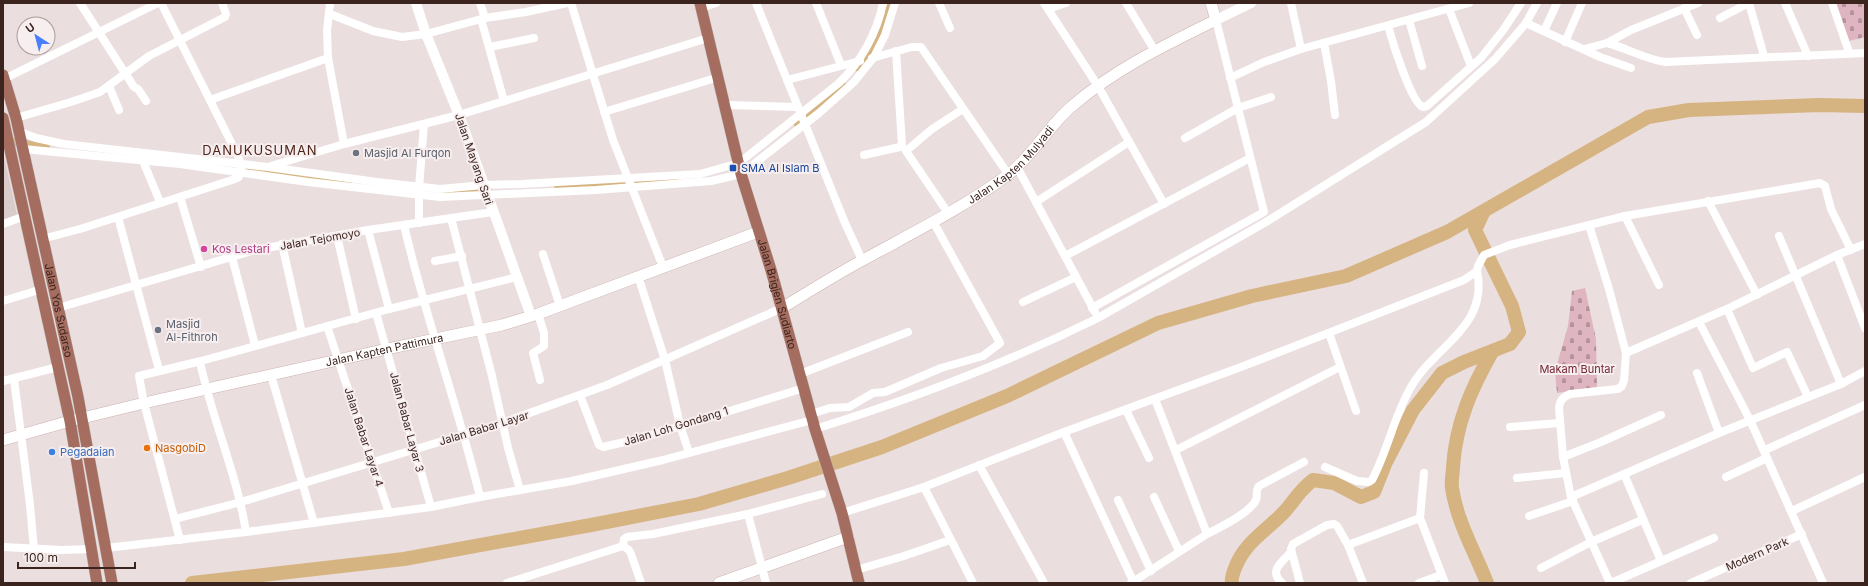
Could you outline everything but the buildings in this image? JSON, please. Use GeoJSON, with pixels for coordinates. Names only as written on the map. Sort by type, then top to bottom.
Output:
{"type":"FeatureCollection","features":[{"type":"Feature","properties":{"kind":"main road"},"geometry":{"type":"LineString","coordinates":[[1211,3],[1216,20]]}},
{"type":"Feature","properties":{"kind":"main road","name":"Jalan Brigjen Sudiarto"},"geometry":{"type":"LineString","coordinates":[[700,6],[726,105],[740,169],[782,308],[819,442],[842,513],[860,583]]}},
{"type":"Feature","properties":{"kind":"main road","name":"Jalan Kapten Mulyadi"},"geometry":{"type":"LineString","coordinates":[[782,308],[862,260],[934,223],[1012,171],[1070,108],[1098,86],[1155,51],[1216,20]]}},
{"type":"Feature","properties":{"kind":"main road","name":"Jalan Yos Sudarso"},"geometry":{"type":"LineString","coordinates":[[4,77],[16,118],[11,135]]}},
{"type":"Feature","properties":{"kind":"main road","name":"Jalan Yos Sudarso"},"geometry":{"type":"LineString","coordinates":[[3,118],[11,135],[25,216],[70,421],[97,583]]}},
{"type":"Feature","properties":{"kind":"main road","name":"Jalan Yos Sudarso"},"geometry":{"type":"LineString","coordinates":[[11,135],[23,148],[82,418],[112,583]]}},
{"type":"Feature","properties":{"kind":"main road","name":"Jalan Kapten Pattimura"},"geometry":{"type":"LineString","coordinates":[[3,440],[82,418],[387,349],[480,330],[534,316],[758,232]]}},
{"type":"Feature","properties":{"kind":"main road"},"geometry":{"type":"LineString","coordinates":[[719,583],[848,537]]}},
{"type":"Feature","properties":{"kind":"street"},"geometry":{"type":"LineString","coordinates":[[80,3],[125,74],[146,101]]}},
{"type":"Feature","properties":{"kind":"street"},"geometry":{"type":"LineString","coordinates":[[4,77],[158,3]]}},
{"type":"Feature","properties":{"kind":"street"},"geometry":{"type":"LineString","coordinates":[[42,239],[118,217],[237,178],[240,168],[210,100],[162,3]]}},
{"type":"Feature","properties":{"kind":"street"},"geometry":{"type":"LineString","coordinates":[[16,118],[100,92],[154,53],[225,17],[226,14],[222,3]]}},
{"type":"Feature","properties":{"kind":"street"},"geometry":{"type":"LineString","coordinates":[[330,3],[327,31],[328,58],[344,144]]}},
{"type":"Feature","properties":{"kind":"street","name":"Jalan Mayang Sari"},"geometry":{"type":"LineString","coordinates":[[416,3],[426,34],[459,115],[517,277],[534,316]]}},
{"type":"Feature","properties":{"kind":"street"},"geometry":{"type":"LineString","coordinates":[[480,3],[504,102]]}},
{"type":"Feature","properties":{"kind":"street"},"geometry":{"type":"LineString","coordinates":[[330,14],[388,35],[402,37],[426,34],[483,18],[526,12],[567,3]]}},
{"type":"Feature","properties":{"kind":"street"},"geometry":{"type":"LineString","coordinates":[[571,3],[613,140],[663,267]]}},
{"type":"Feature","properties":{"kind":"street"},"geometry":{"type":"LineString","coordinates":[[700,6],[716,3]]}},
{"type":"Feature","properties":{"kind":"street"},"geometry":{"type":"LineString","coordinates":[[756,3],[845,223],[862,260]]}},
{"type":"Feature","properties":{"kind":"street"},"geometry":{"type":"LineString","coordinates":[[816,3],[841,65]]}},
{"type":"Feature","properties":{"kind":"street"},"geometry":{"type":"LineString","coordinates":[[11,135],[36,138],[64,144],[419,191],[440,189],[485,190],[522,184],[629,182],[740,169],[839,83],[859,61],[877,24],[883,3]]}},
{"type":"Feature","properties":{"kind":"street"},"geometry":{"type":"LineString","coordinates":[[726,105],[802,116],[854,82],[872,58],[885,35],[895,3]]}},
{"type":"Feature","properties":{"kind":"street"},"geometry":{"type":"LineString","coordinates":[[939,3],[950,28]]}},
{"type":"Feature","properties":{"kind":"street"},"geometry":{"type":"LineString","coordinates":[[1066,3],[1046,6],[1098,86],[1164,204]]}},
{"type":"Feature","properties":{"kind":"street"},"geometry":{"type":"LineString","coordinates":[[1126,3],[1155,51]]}},
{"type":"Feature","properties":{"kind":"street"},"geometry":{"type":"LineString","coordinates":[[1092,308],[1264,212],[1216,20],[1251,3]]}},
{"type":"Feature","properties":{"kind":"street"},"geometry":{"type":"LineString","coordinates":[[1291,3],[1301,49]]}},
{"type":"Feature","properties":{"kind":"street"},"geometry":{"type":"LineString","coordinates":[[1230,78],[1264,62],[1301,49],[1388,26],[1453,6],[1469,3]]}},
{"type":"Feature","properties":{"kind":"street"},"geometry":{"type":"LineString","coordinates":[[1388,26],[1402,69],[1419,106],[1427,106],[1488,49],[1521,3]]}},
{"type":"Feature","properties":{"kind":"street"},"geometry":{"type":"LineString","coordinates":[[1528,3],[1531,13]]}},
{"type":"Feature","properties":{"kind":"street"},"geometry":{"type":"LineString","coordinates":[[106,548],[246,532],[431,507],[572,481],[813,421],[874,410],[971,375],[1098,318],[1272,219],[1426,122],[1481,74],[1526,23],[1537,3]]}},
{"type":"Feature","properties":{"kind":"street"},"geometry":{"type":"LineString","coordinates":[[1544,32],[1557,3]]}},
{"type":"Feature","properties":{"kind":"street"},"geometry":{"type":"LineString","coordinates":[[1565,42],[1582,3]]}},
{"type":"Feature","properties":{"kind":"street"},"geometry":{"type":"LineString","coordinates":[[1720,18],[1749,3],[1764,56]]}},
{"type":"Feature","properties":{"kind":"street"},"geometry":{"type":"LineString","coordinates":[[1785,3],[1808,56]]}},
{"type":"Feature","properties":{"kind":"street"},"geometry":{"type":"LineString","coordinates":[[1832,3],[1849,52]]}},
{"type":"Feature","properties":{"kind":"street"},"geometry":{"type":"LineString","coordinates":[[1584,49],[1607,43],[1631,30],[1691,5],[1697,35]]}},
{"type":"Feature","properties":{"kind":"street"},"geometry":{"type":"LineString","coordinates":[[1453,6],[1471,66]]}},
{"type":"Feature","properties":{"kind":"street"},"geometry":{"type":"LineString","coordinates":[[1408,20],[1422,66]]}},
{"type":"Feature","properties":{"kind":"street"},"geometry":{"type":"LineString","coordinates":[[1526,23],[1565,42],[1631,68]]}},
{"type":"Feature","properties":{"kind":"street"},"geometry":{"type":"LineString","coordinates":[[490,47],[534,38]]}},
{"type":"Feature","properties":{"kind":"street"},"geometry":{"type":"LineString","coordinates":[[268,167],[344,144],[504,102],[708,38]]}},
{"type":"Feature","properties":{"kind":"street"},"geometry":{"type":"LineString","coordinates":[[1324,43],[1335,115]]}},
{"type":"Feature","properties":{"kind":"street"},"geometry":{"type":"LineString","coordinates":[[1607,43],[1644,58],[1665,62],[1702,62],[1764,56],[1808,56],[1849,52],[1865,53]]}},
{"type":"Feature","properties":{"kind":"street"},"geometry":{"type":"LineString","coordinates":[[787,80],[920,46],[963,109],[1036,202],[1098,318]]}},
{"type":"Feature","properties":{"kind":"street"},"geometry":{"type":"LineString","coordinates":[[864,155],[900,147],[902,145],[896,51]]}},
{"type":"Feature","properties":{"kind":"street"},"geometry":{"type":"LineString","coordinates":[[210,100],[328,58]]}},
{"type":"Feature","properties":{"kind":"street"},"geometry":{"type":"LineString","coordinates":[[604,112],[719,78]]}},
{"type":"Feature","properties":{"kind":"street"},"geometry":{"type":"LineString","coordinates":[[109,86],[119,110]]}},
{"type":"Feature","properties":{"kind":"street"},"geometry":{"type":"LineString","coordinates":[[1185,138],[1238,108],[1271,97]]}},
{"type":"Feature","properties":{"kind":"street"},"geometry":{"type":"LineString","coordinates":[[948,213],[906,151],[932,129],[963,109]]}},
{"type":"Feature","properties":{"kind":"street"},"geometry":{"type":"LineString","coordinates":[[419,223],[419,191],[424,124]]}},
{"type":"Feature","properties":{"kind":"street"},"geometry":{"type":"LineString","coordinates":[[1036,202],[1129,142]]}},
{"type":"Feature","properties":{"kind":"street"},"geometry":{"type":"LineString","coordinates":[[23,148],[143,161],[240,168],[268,167],[419,191]]}},
{"type":"Feature","properties":{"kind":"street"},"geometry":{"type":"LineString","coordinates":[[1065,256],[1250,158]]}},
{"type":"Feature","properties":{"kind":"street"},"geometry":{"type":"LineString","coordinates":[[143,161],[160,202]]}},
{"type":"Feature","properties":{"kind":"street"},"geometry":{"type":"LineString","coordinates":[[1325,467],[1357,481],[1369,482],[1372,480],[1412,386],[1426,367],[1467,325],[1473,314],[1479,289],[1477,271],[1484,255],[1625,216],[1708,200],[1823,184],[1825,186],[1831,209],[1850,250]]}},
{"type":"Feature","properties":{"kind":"street"},"geometry":{"type":"LineString","coordinates":[[180,197],[201,266]]}},
{"type":"Feature","properties":{"kind":"street"},"geometry":{"type":"LineString","coordinates":[[1708,200],[1757,295]]}},
{"type":"Feature","properties":{"kind":"street","name":"Jalan Tejomoyo"},"geometry":{"type":"LineString","coordinates":[[58,308],[137,286],[232,256],[282,244],[493,212]]}},
{"type":"Feature","properties":{"kind":"street"},"geometry":{"type":"LineString","coordinates":[[3,224],[25,216]]}},
{"type":"Feature","properties":{"kind":"street"},"geometry":{"type":"LineString","coordinates":[[1625,216],[1659,285]]}},
{"type":"Feature","properties":{"kind":"street"},"geometry":{"type":"LineString","coordinates":[[118,217],[159,370]]}},
{"type":"Feature","properties":{"kind":"street"},"geometry":{"type":"LineString","coordinates":[[451,218],[462,256],[469,290],[520,490]]}},
{"type":"Feature","properties":{"kind":"street"},"geometry":{"type":"LineString","coordinates":[[813,421],[830,408],[849,407],[873,393],[884,392],[941,368],[983,356],[1001,343],[934,223]]}},
{"type":"Feature","properties":{"kind":"street"},"geometry":{"type":"LineString","coordinates":[[404,225],[435,339],[465,435],[480,497]]}},
{"type":"Feature","properties":{"kind":"street"},"geometry":{"type":"LineString","coordinates":[[1589,225],[1609,289],[1626,353],[1624,380],[1622,386],[1618,389],[1576,393],[1564,396],[1560,402],[1563,456],[1572,499],[1611,583],[1714,538]]}},
{"type":"Feature","properties":{"kind":"street"},"geometry":{"type":"LineString","coordinates":[[368,230],[389,309]]}},
{"type":"Feature","properties":{"kind":"street"},"geometry":{"type":"LineString","coordinates":[[337,236],[356,318]]}},
{"type":"Feature","properties":{"kind":"street"},"geometry":{"type":"LineString","coordinates":[[1779,236],[1841,384]]}},
{"type":"Feature","properties":{"kind":"street"},"geometry":{"type":"LineString","coordinates":[[282,244],[302,333]]}},
{"type":"Feature","properties":{"kind":"street"},"geometry":{"type":"LineString","coordinates":[[1626,353],[1699,322],[1837,255],[1865,244]]}},
{"type":"Feature","properties":{"kind":"street"},"geometry":{"type":"LineString","coordinates":[[543,254],[560,306]]}},
{"type":"Feature","properties":{"kind":"street"},"geometry":{"type":"LineString","coordinates":[[1837,255],[1865,328]]}},
{"type":"Feature","properties":{"kind":"street"},"geometry":{"type":"LineString","coordinates":[[232,256],[255,345]]}},
{"type":"Feature","properties":{"kind":"street"},"geometry":{"type":"LineString","coordinates":[[435,261],[462,256]]}},
{"type":"Feature","properties":{"kind":"street"},"geometry":{"type":"LineString","coordinates":[[842,513],[924,487],[1064,432],[1155,400],[1464,280],[1472,276],[1477,271]]}},
{"type":"Feature","properties":{"kind":"street"},"geometry":{"type":"LineString","coordinates":[[638,276],[665,360],[688,453]]}},
{"type":"Feature","properties":{"kind":"street"},"geometry":{"type":"LineString","coordinates":[[180,540],[144,404],[139,376],[159,370],[200,362],[255,345],[389,309],[517,277]]}},
{"type":"Feature","properties":{"kind":"street"},"geometry":{"type":"LineString","coordinates":[[1023,302],[1076,277]]}},
{"type":"Feature","properties":{"kind":"street"},"geometry":{"type":"LineString","coordinates":[[3,301],[42,289]]}},
{"type":"Feature","properties":{"kind":"street","name":"Jalan Babar Layar"},"geometry":{"type":"LineString","coordinates":[[175,519],[241,502],[302,482],[502,423],[580,395],[665,360],[782,308]]}},
{"type":"Feature","properties":{"kind":"street"},"geometry":{"type":"LineString","coordinates":[[1727,309],[1753,368],[1787,352],[1808,397]]}},
{"type":"Feature","properties":{"kind":"street","name":"Jalan Babar Layar 3"},"geometry":{"type":"LineString","coordinates":[[376,313],[431,507]]}},
{"type":"Feature","properties":{"kind":"street"},"geometry":{"type":"LineString","coordinates":[[534,316],[546,340],[544,346],[533,353],[540,380]]}},
{"type":"Feature","properties":{"kind":"street"},"geometry":{"type":"LineString","coordinates":[[1699,322],[1750,420],[1823,583]]}},
{"type":"Feature","properties":{"kind":"street","name":"Jalan Babar Layar 4"},"geometry":{"type":"LineString","coordinates":[[327,326],[389,513]]}},
{"type":"Feature","properties":{"kind":"street"},"geometry":{"type":"LineString","coordinates":[[800,374],[908,332]]}},
{"type":"Feature","properties":{"kind":"street"},"geometry":{"type":"LineString","coordinates":[[1329,333],[1356,411]]}},
{"type":"Feature","properties":{"kind":"street"},"geometry":{"type":"LineString","coordinates":[[200,362],[206,390],[241,502],[246,532]]}},
{"type":"Feature","properties":{"kind":"street"},"geometry":{"type":"LineString","coordinates":[[3,382],[58,367]]}},
{"type":"Feature","properties":{"kind":"street"},"geometry":{"type":"LineString","coordinates":[[1176,450],[1340,367]]}},
{"type":"Feature","properties":{"kind":"street"},"geometry":{"type":"LineString","coordinates":[[1529,516],[1572,499],[1624,474],[1719,433],[1841,384],[1865,371]]}},
{"type":"Feature","properties":{"kind":"street"},"geometry":{"type":"LineString","coordinates":[[1697,373],[1719,433]]}},
{"type":"Feature","properties":{"kind":"street"},"geometry":{"type":"LineString","coordinates":[[271,375],[314,523]]}},
{"type":"Feature","properties":{"kind":"street"},"geometry":{"type":"LineString","coordinates":[[14,379],[34,549]]}},
{"type":"Feature","properties":{"kind":"street","name":"Jalan Loh Gondang 1"},"geometry":{"type":"LineString","coordinates":[[580,395],[601,447],[642,438],[680,425],[804,388]]}},
{"type":"Feature","properties":{"kind":"street"},"geometry":{"type":"LineString","coordinates":[[1155,400],[1176,450],[1207,534]]}},
{"type":"Feature","properties":{"kind":"street"},"geometry":{"type":"LineString","coordinates":[[1726,477],[1766,454],[1865,405]]}},
{"type":"Feature","properties":{"kind":"street"},"geometry":{"type":"LineString","coordinates":[[1126,410],[1149,458]]}},
{"type":"Feature","properties":{"kind":"street"},"geometry":{"type":"LineString","coordinates":[[1563,456],[1601,442],[1661,415]]}},
{"type":"Feature","properties":{"kind":"street"},"geometry":{"type":"LineString","coordinates":[[1510,427],[1560,423]]}},
{"type":"Feature","properties":{"kind":"street"},"geometry":{"type":"LineString","coordinates":[[1064,432],[1133,582],[1179,551],[1231,521],[1253,503],[1257,498],[1256,489],[1259,486],[1304,462]]}},
{"type":"Feature","properties":{"kind":"street"},"geometry":{"type":"LineString","coordinates":[[979,465],[1044,583]]}},
{"type":"Feature","properties":{"kind":"street"},"geometry":{"type":"LineString","coordinates":[[1424,473],[1420,518],[1445,583]]}},
{"type":"Feature","properties":{"kind":"street"},"geometry":{"type":"LineString","coordinates":[[1517,478],[1566,473]]}},
{"type":"Feature","properties":{"kind":"street"},"geometry":{"type":"LineString","coordinates":[[1624,474],[1642,520],[1661,561]]}},
{"type":"Feature","properties":{"kind":"street"},"geometry":{"type":"LineString","coordinates":[[1792,511],[1865,477]]}},
{"type":"Feature","properties":{"kind":"street"},"geometry":{"type":"LineString","coordinates":[[924,487],[973,583]]}},
{"type":"Feature","properties":{"kind":"street"},"geometry":{"type":"LineString","coordinates":[[623,546],[624,538],[627,537],[653,534],[748,514],[822,494]]}},
{"type":"Feature","properties":{"kind":"street"},"geometry":{"type":"LineString","coordinates":[[1154,497],[1179,551]]}},
{"type":"Feature","properties":{"kind":"street"},"geometry":{"type":"LineString","coordinates":[[1118,500],[1151,571]]}},
{"type":"Feature","properties":{"kind":"street"},"geometry":{"type":"LineString","coordinates":[[748,514],[766,583]]}},
{"type":"Feature","properties":{"kind":"street"},"geometry":{"type":"LineString","coordinates":[[1348,545],[1420,518]]}},
{"type":"Feature","properties":{"kind":"street"},"geometry":{"type":"LineString","coordinates":[[1541,568],[1591,542],[1642,520]]}},
{"type":"Feature","properties":{"kind":"street"},"geometry":{"type":"LineString","coordinates":[[1300,583],[1292,552],[1292,546],[1295,542],[1327,525],[1334,524],[1337,526],[1348,545],[1363,583]]}},
{"type":"Feature","properties":{"kind":"street","name":"Modern Park"},"geometry":{"type":"LineString","coordinates":[[1691,583],[1802,534]]}},
{"type":"Feature","properties":{"kind":"street"},"geometry":{"type":"LineString","coordinates":[[856,570],[904,556],[950,540]]}},
{"type":"Feature","properties":{"kind":"street"},"geometry":{"type":"LineString","coordinates":[[508,583],[623,546]]}},
{"type":"Feature","properties":{"kind":"street"},"geometry":{"type":"LineString","coordinates":[[623,546],[631,554],[641,583]]}},
{"type":"Feature","properties":{"kind":"street"},"geometry":{"type":"LineString","coordinates":[[3,547],[34,549],[92,549]]}},
{"type":"Feature","properties":{"kind":"street"},"geometry":{"type":"LineString","coordinates":[[1282,583],[1276,577],[1275,573],[1277,568],[1292,552]]}},
{"type":"Feature","properties":{"kind":"street"},"geometry":{"type":"LineString","coordinates":[[1419,583],[1441,575]]}},
{"type":"Feature","properties":{"kind":"shaded area"},"geometry":{"type":"Polygon","coordinates":[[[3,152],[17,215],[3,220],[3,152]]]}},
{"type":"Feature","properties":{"kind":"green space"},"geometry":{"type":"Polygon","coordinates":[[[1834,3],[1865,3],[1865,37],[1849,41],[1834,3]]]}},
{"type":"Feature","properties":{"kind":"green space","name":"Makam Buntar"},"geometry":{"type":"Polygon","coordinates":[[[1585,288],[1596,339],[1597,387],[1557,393],[1555,371],[1568,326],[1572,291],[1585,288]]]}},
{"type":"Feature","properties":{"kind":"waterway"},"geometry":{"type":"LineString","coordinates":[[857,67],[867,56],[891,6]]}},
{"type":"Feature","properties":{"kind":"waterway"},"geometry":{"type":"LineString","coordinates":[[798,124],[842,85]]}},
{"type":"Feature","properties":{"kind":"waterway"},"geometry":{"type":"LineString","coordinates":[[192,583],[404,559],[699,504],[788,478],[882,447],[1007,396],[1158,323],[1252,296],[1346,276],[1447,232],[1648,117],[1689,110],[1820,105],[1865,106]]}},
{"type":"Feature","properties":{"kind":"waterway"},"geometry":{"type":"LineString","coordinates":[[4,142],[15,142],[46,148]]}},
{"type":"Feature","properties":{"kind":"waterway"},"geometry":{"type":"LineString","coordinates":[[250,170],[349,183]]}},
{"type":"Feature","properties":{"kind":"waterway"},"geometry":{"type":"LineString","coordinates":[[558,186],[659,180],[674,181]]}},
{"type":"Feature","properties":{"kind":"waterway"},"geometry":{"type":"LineString","coordinates":[[444,194],[488,188]]}},
{"type":"Feature","properties":{"kind":"waterway"},"geometry":{"type":"LineString","coordinates":[[1232,583],[1234,570],[1245,550],[1286,510],[1301,491],[1313,480],[1334,483],[1361,497],[1374,492],[1386,462],[1413,410],[1442,373],[1464,362],[1510,344],[1519,332],[1512,306],[1475,230],[1483,213]]}},
{"type":"Feature","properties":{"kind":"waterway"},"geometry":{"type":"LineString","coordinates":[[1487,583],[1458,513],[1454,501],[1452,483],[1457,436],[1461,421],[1477,379],[1492,352]]}},
{"type":"Feature","properties":{"kind":"place","name":"Masjid Al Furqon"},"geometry":{"type":"Point","coordinates":[356,153]}},
{"type":"Feature","properties":{"kind":"place","name":"SMA Al Islam B"},"geometry":{"type":"Point","coordinates":[733,168]}},
{"type":"Feature","properties":{"kind":"place","name":"Kos Lestari"},"geometry":{"type":"Point","coordinates":[204,249]}},
{"type":"Feature","properties":{"kind":"place","name":"Masjid Al-Fithroh"},"geometry":{"type":"Point","coordinates":[158,330]}},
{"type":"Feature","properties":{"kind":"place","name":"NasgobiD"},"geometry":{"type":"Point","coordinates":[147,448]}},
{"type":"Feature","properties":{"kind":"place","name":"Pegadaian"},"geometry":{"type":"Point","coordinates":[52,452]}},
{"type":"Feature","properties":{"kind":"district","name":"DANUKUSUMAN"},"geometry":{"type":"Point","coordinates":[260,150]}}]}
